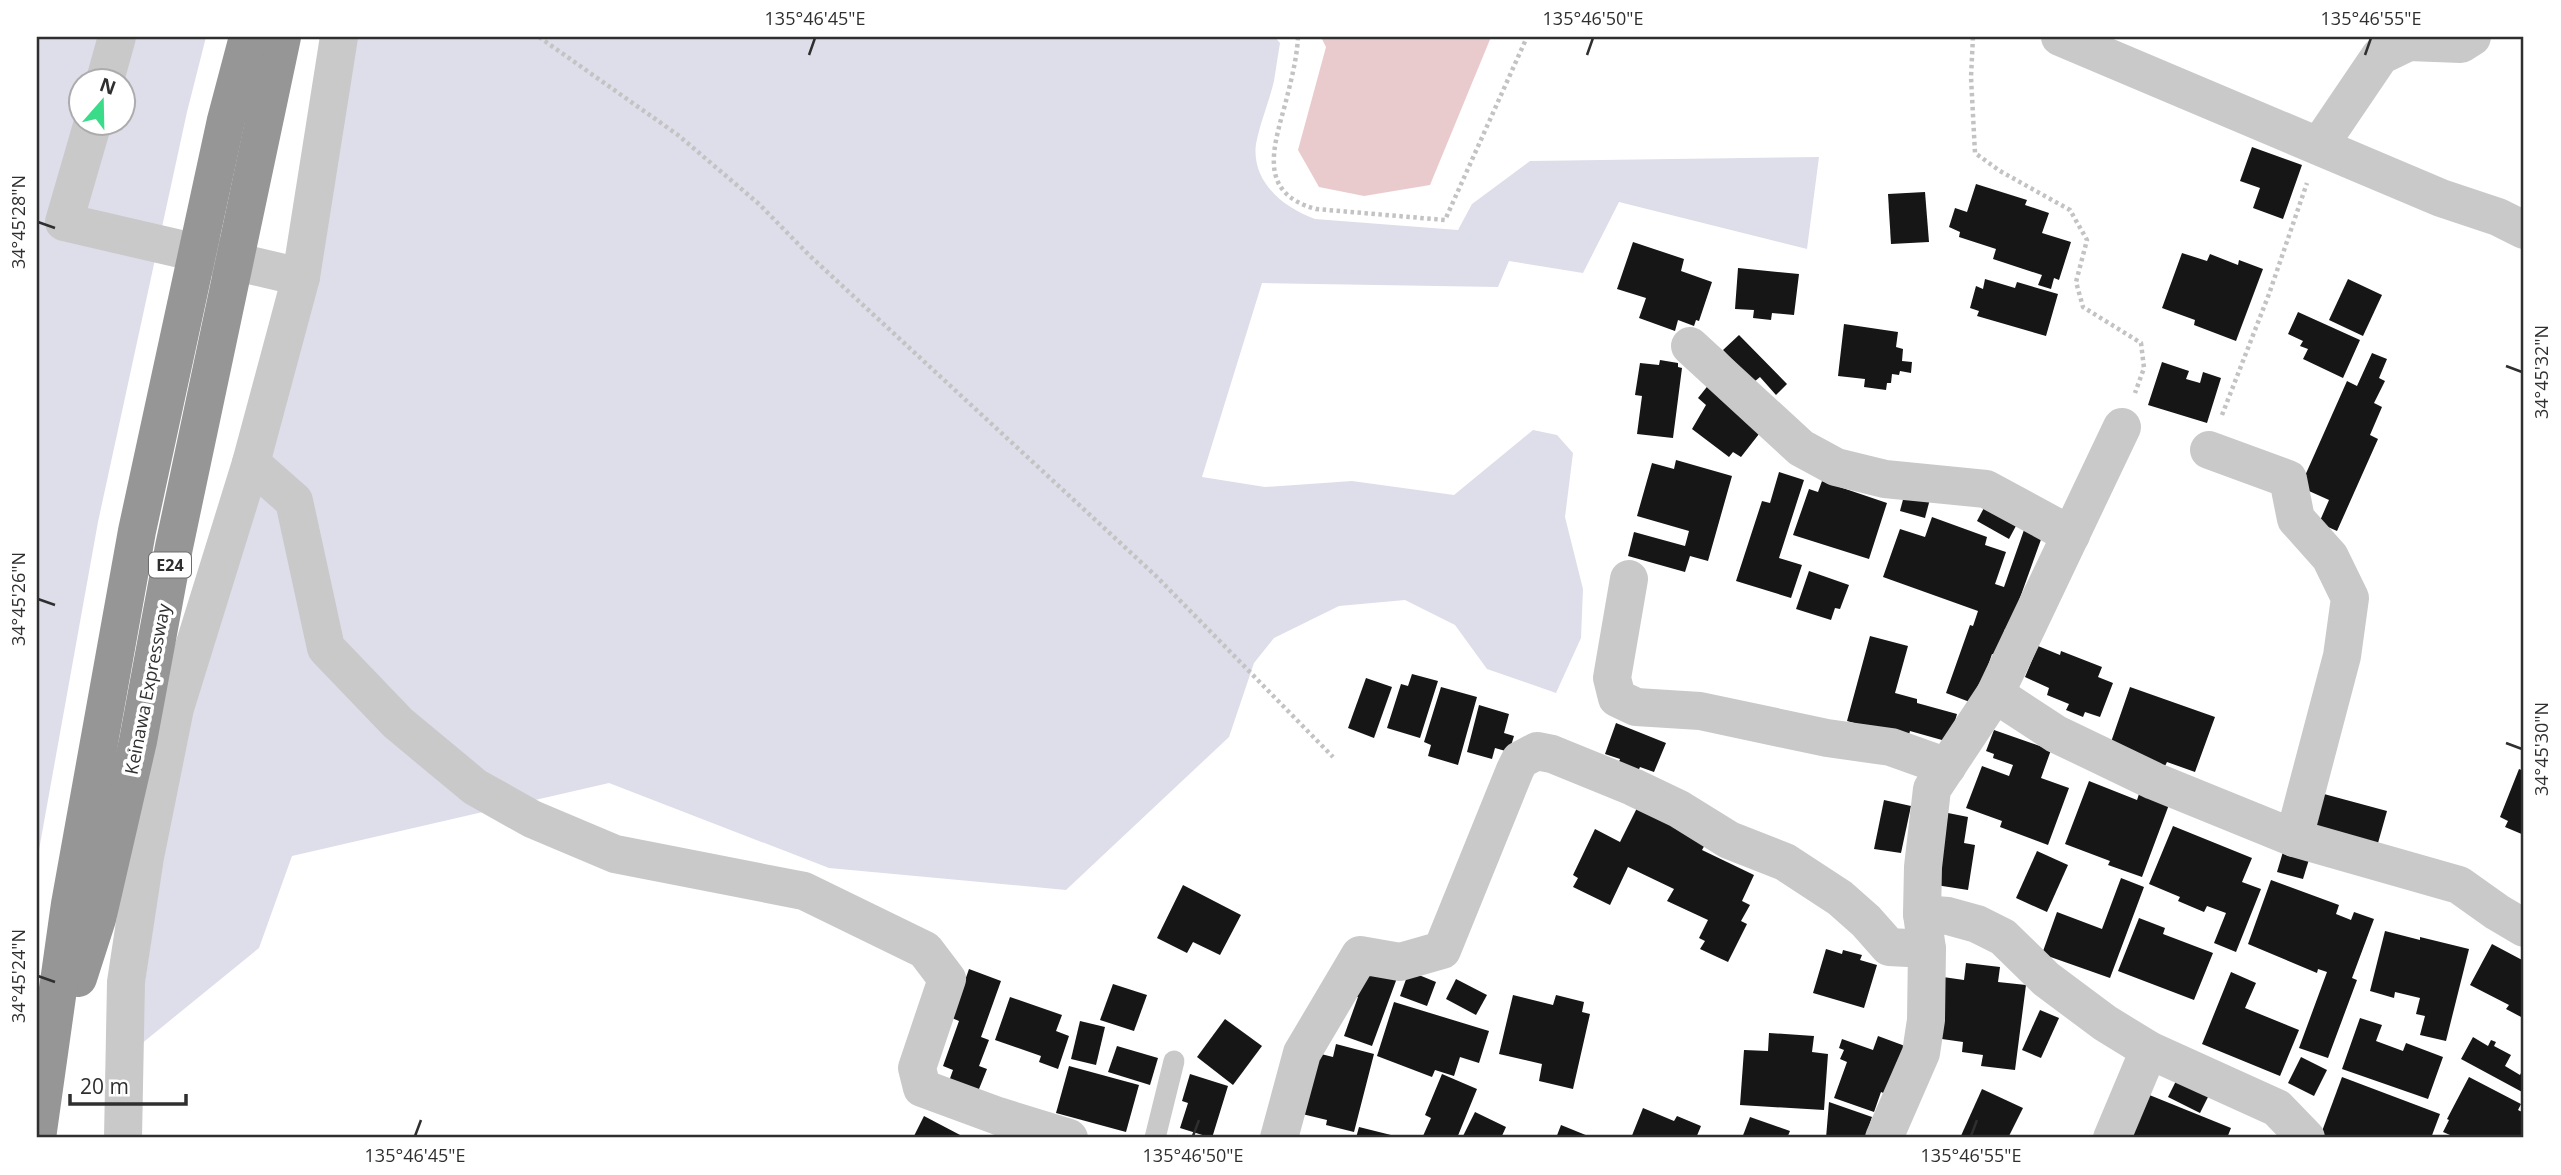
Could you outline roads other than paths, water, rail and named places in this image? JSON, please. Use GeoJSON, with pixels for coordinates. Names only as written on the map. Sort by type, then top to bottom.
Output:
{"type":"FeatureCollection","features":[{"type":"Feature","properties":{"kind":"highway","name":"Keinawa Expressway"},"geometry":{"type":"LineString","coordinates":[[37,1138],[75,878],[137,531],[226,120],[248,37]]}},
{"type":"Feature","properties":{"kind":"highway","name":"Keinawa Expressway"},"geometry":{"type":"LineString","coordinates":[[43,1090],[97,919],[138,741],[174,547],[282,37]]}},
{"type":"Feature","properties":{"kind":"street"},"geometry":{"type":"LineString","coordinates":[[109,66],[117,37]]}},
{"type":"Feature","properties":{"kind":"street"},"geometry":{"type":"LineString","coordinates":[[123,1138],[126,982],[145,857],[175,708],[251,463],[293,275],[339,37]]}},
{"type":"Feature","properties":{"kind":"street"},"geometry":{"type":"LineString","coordinates":[[2060,37],[2441,198],[2498,217],[2524,230]]}},
{"type":"Feature","properties":{"kind":"street"},"geometry":{"type":"LineString","coordinates":[[2319,146],[2380,56],[2409,42],[2461,44],[2472,37]]}},
{"type":"Feature","properties":{"kind":"street"},"geometry":{"type":"LineString","coordinates":[[89,136],[64,222],[293,275]]}},
{"type":"Feature","properties":{"kind":"street"},"geometry":{"type":"LineString","coordinates":[[1690,346],[1801,448],[1836,467],[1885,479],[1986,489],[2071,535]]}},
{"type":"Feature","properties":{"kind":"street"},"geometry":{"type":"LineString","coordinates":[[1884,1138],[1921,1053],[1926,1020],[1923,867],[1932,789],[1995,694],[2122,427]]}},
{"type":"Feature","properties":{"kind":"street"},"geometry":{"type":"LineString","coordinates":[[2209,450],[2288,479],[2296,519],[2330,557],[2350,598],[2342,656],[2294,838]]}},
{"type":"Feature","properties":{"kind":"street"},"geometry":{"type":"LineString","coordinates":[[251,463],[294,501],[326,648],[398,723],[475,787],[532,820],[615,854],[804,891],[925,950],[947,979],[917,1068],[922,1088],[1069,1138]]}},
{"type":"Feature","properties":{"kind":"street"},"geometry":{"type":"LineString","coordinates":[[1629,579],[1612,678],[1616,698],[1636,707],[1700,710],[1828,738],[1891,747],[1947,767]]}},
{"type":"Feature","properties":{"kind":"street"},"geometry":{"type":"LineString","coordinates":[[1995,694],[2056,734],[2154,781],[2294,838],[2459,885],[2524,928]]}},
{"type":"Feature","properties":{"kind":"street"},"geometry":{"type":"LineString","coordinates":[[1279,1138],[1301,1054],[1360,955],[1400,962],[1442,950],[1515,770],[1520,760],[1537,751],[1552,754],[1633,787],[1679,808],[1729,840],[1785,862],[1840,898],[1866,921],[1889,947],[1925,931],[1948,916],[1977,924],[2003,937],[2046,979],[2105,1023],[2150,1050],[2277,1108],[2306,1138]]}},
{"type":"Feature","properties":{"kind":"street"},"geometry":{"type":"LineString","coordinates":[[2112,1138],[2150,1050]]}},
{"type":"Feature","properties":{"kind":"lane"},"geometry":{"type":"LineString","coordinates":[[1155,1138],[1174,1061]]}}]}
